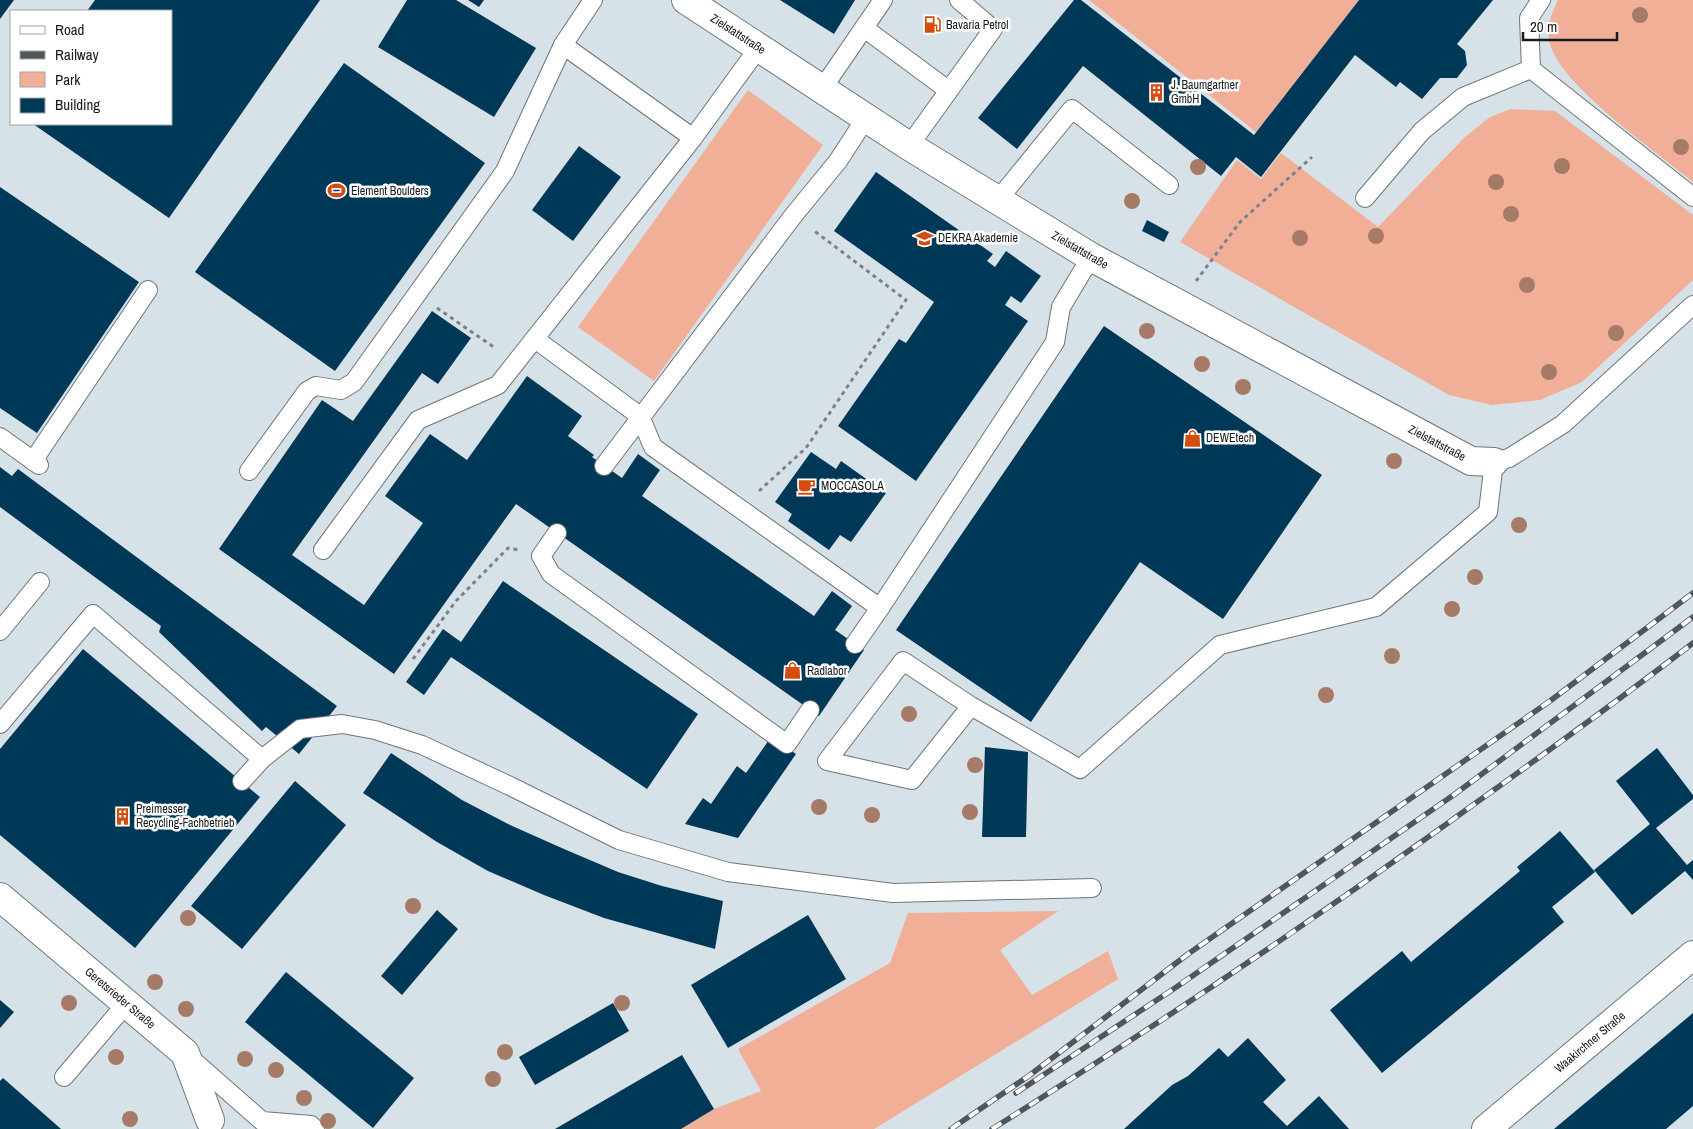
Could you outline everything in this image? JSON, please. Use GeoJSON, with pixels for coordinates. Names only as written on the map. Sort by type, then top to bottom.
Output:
{"type":"FeatureCollection","features":[{"type":"Feature","properties":{"kind":"street","name":"Zielstattstraße"},"geometry":{"type":"LineString","coordinates":[[686,0],[910,146],[1091,257],[1471,461],[1494,462]]}},
{"type":"Feature","properties":{"kind":"street","name":"Geretsrieder Straße"},"geometry":{"type":"LineString","coordinates":[[0,898],[185,1053],[213,1124]]}},
{"type":"Feature","properties":{"kind":"street","name":"Waakirchner Straße"},"geometry":{"type":"LineString","coordinates":[[1486,1129],[1693,955]]}},
{"type":"Feature","properties":{"kind":"lane"},"geometry":{"type":"LineString","coordinates":[[249,471],[307,391],[316,386],[341,390],[354,382],[505,171],[563,45],[593,0]]}},
{"type":"Feature","properties":{"kind":"lane"},"geometry":{"type":"LineString","coordinates":[[822,89],[884,0]]}},
{"type":"Feature","properties":{"kind":"lane"},"geometry":{"type":"LineString","coordinates":[[910,146],[993,29],[959,0]]}},
{"type":"Feature","properties":{"kind":"lane"},"geometry":{"type":"LineString","coordinates":[[1542,0],[1529,18],[1531,69],[1693,197]]}},
{"type":"Feature","properties":{"kind":"lane"},"geometry":{"type":"LineString","coordinates":[[864,28],[948,90]]}},
{"type":"Feature","properties":{"kind":"lane"},"geometry":{"type":"LineString","coordinates":[[563,45],[693,138]]}},
{"type":"Feature","properties":{"kind":"lane"},"geometry":{"type":"LineString","coordinates":[[323,550],[418,420],[498,384],[693,138],[759,47]]}},
{"type":"Feature","properties":{"kind":"lane"},"geometry":{"type":"LineString","coordinates":[[1365,198],[1422,131],[1463,97],[1531,69]]}},
{"type":"Feature","properties":{"kind":"lane"},"geometry":{"type":"LineString","coordinates":[[997,201],[1072,109],[1169,185]]}},
{"type":"Feature","properties":{"kind":"lane"},"geometry":{"type":"LineString","coordinates":[[604,466],[793,216],[838,161],[866,118]]}},
{"type":"Feature","properties":{"kind":"lane"},"geometry":{"type":"LineString","coordinates":[[855,644],[1055,342],[1061,307],[1091,257]]}},
{"type":"Feature","properties":{"kind":"lane"},"geometry":{"type":"LineString","coordinates":[[0,437],[36,463],[148,290]]}},
{"type":"Feature","properties":{"kind":"lane"},"geometry":{"type":"LineString","coordinates":[[971,706],[912,780],[827,761],[903,661],[971,706],[1080,769],[1220,645],[1376,607],[1488,512],[1494,462],[1509,458],[1563,424],[1693,305]]}},
{"type":"Feature","properties":{"kind":"lane"},"geometry":{"type":"LineString","coordinates":[[535,339],[640,416],[653,447],[880,608]]}},
{"type":"Feature","properties":{"kind":"lane"},"geometry":{"type":"LineString","coordinates":[[557,533],[541,556],[551,574],[787,744],[810,710]]}},
{"type":"Feature","properties":{"kind":"lane"},"geometry":{"type":"LineString","coordinates":[[0,631],[40,582]]}},
{"type":"Feature","properties":{"kind":"lane"},"geometry":{"type":"LineString","coordinates":[[0,724],[94,614],[262,759]]}},
{"type":"Feature","properties":{"kind":"lane"},"geometry":{"type":"LineString","coordinates":[[242,781],[262,759],[300,729],[342,724],[375,730],[422,745],[619,840],[728,872],[893,893],[1092,888]]}},
{"type":"Feature","properties":{"kind":"lane"},"geometry":{"type":"LineString","coordinates":[[64,1077],[126,1004]]}},
{"type":"Feature","properties":{"kind":"lane"},"geometry":{"type":"LineString","coordinates":[[185,1053],[262,1121],[312,1125],[316,1129]]}},
{"type":"Feature","properties":{"kind":"path"},"geometry":{"type":"LineString","coordinates":[[1178,305],[1240,222],[1312,157]]}},
{"type":"Feature","properties":{"kind":"path"},"geometry":{"type":"LineString","coordinates":[[756,494],[806,448],[906,300],[793,216]]}},
{"type":"Feature","properties":{"kind":"path"},"geometry":{"type":"LineString","coordinates":[[416,293],[516,363]]}},
{"type":"Feature","properties":{"kind":"path"},"geometry":{"type":"LineString","coordinates":[[413,659],[456,601],[508,548],[541,556]]}},
{"type":"Feature","properties":{"kind":"green space"},"geometry":{"type":"Polygon","coordinates":[[[1089,0],[1359,0],[1256,132],[1089,0]]]}},
{"type":"Feature","properties":{"kind":"green space"},"geometry":{"type":"Polygon","coordinates":[[[1558,0],[1693,0],[1693,182],[1612,118],[1572,79],[1558,61],[1550,44],[1549,27],[1551,16],[1558,0]]]}},
{"type":"Feature","properties":{"kind":"green space"},"geometry":{"type":"Polygon","coordinates":[[[748,90],[823,145],[654,381],[578,327],[748,90]]]}},
{"type":"Feature","properties":{"kind":"green space"},"geometry":{"type":"Polygon","coordinates":[[[1511,109],[1555,111],[1693,215],[1693,280],[1582,382],[1540,400],[1492,405],[1449,395],[1180,242],[1237,160],[1261,179],[1281,153],[1378,227],[1465,137],[1490,117],[1511,109]]]}},
{"type":"Feature","properties":{"kind":"green space"},"geometry":{"type":"Polygon","coordinates":[[[1058,911],[1000,950],[1032,995],[1108,951],[1118,979],[874,1129],[681,1129],[714,1109],[761,1091],[738,1049],[890,963],[908,913],[1058,911]]]}},
{"type":"Feature","properties":{"kind":"building"},"geometry":{"type":"Polygon","coordinates":[[[0,0],[14,0],[0,19],[0,0]]]}},
{"type":"Feature","properties":{"kind":"building"},"geometry":{"type":"Polygon","coordinates":[[[95,0],[320,0],[169,218],[34,125],[172,125],[172,10],[88,10],[95,0]]]}},
{"type":"Feature","properties":{"kind":"building"},"geometry":{"type":"Polygon","coordinates":[[[407,0],[456,0],[536,48],[494,117],[378,47],[407,0]]]}},
{"type":"Feature","properties":{"kind":"building"},"geometry":{"type":"Polygon","coordinates":[[[468,0],[484,0],[479,7],[468,0]]]}},
{"type":"Feature","properties":{"kind":"building"},"geometry":{"type":"Polygon","coordinates":[[[780,0],[855,0],[834,34],[780,0]]]}},
{"type":"Feature","properties":{"kind":"building"},"geometry":{"type":"Polygon","coordinates":[[[1074,0],[1081,0],[1254,135],[1359,0],[1493,0],[1457,44],[1465,51],[1467,65],[1457,78],[1440,78],[1422,99],[1400,82],[1396,87],[1355,55],[1261,177],[1236,157],[1221,176],[1083,66],[1017,149],[978,118],[1074,0]]]}},
{"type":"Feature","properties":{"kind":"building"},"geometry":{"type":"Polygon","coordinates":[[[344,63],[485,163],[335,371],[195,272],[344,63]]]}},
{"type":"Feature","properties":{"kind":"building"},"geometry":{"type":"Polygon","coordinates":[[[579,146],[621,177],[573,241],[532,210],[579,146]]]}},
{"type":"Feature","properties":{"kind":"building"},"geometry":{"type":"Polygon","coordinates":[[[876,172],[993,254],[987,261],[995,267],[1006,251],[1041,276],[1021,303],[1011,296],[1005,305],[1028,321],[916,481],[838,426],[899,339],[906,343],[934,302],[834,231],[876,172]]]}},
{"type":"Feature","properties":{"kind":"building"},"geometry":{"type":"Polygon","coordinates":[[[0,187],[139,282],[37,433],[0,408],[0,187]]]}},
{"type":"Feature","properties":{"kind":"building"},"geometry":{"type":"Polygon","coordinates":[[[1147,220],[1169,232],[1164,242],[1142,231],[1147,220]]]}},
{"type":"Feature","properties":{"kind":"building"},"geometry":{"type":"Polygon","coordinates":[[[432,311],[471,338],[438,384],[422,373],[292,555],[364,605],[423,523],[385,496],[430,434],[467,460],[527,376],[582,416],[568,436],[594,455],[592,457],[622,478],[638,454],[660,470],[642,496],[814,616],[832,591],[852,606],[835,630],[864,650],[819,716],[516,504],[394,674],[219,549],[322,400],[353,421],[432,311]]]}},
{"type":"Feature","properties":{"kind":"building"},"geometry":{"type":"Polygon","coordinates":[[[1104,326],[1322,475],[1223,619],[1140,562],[1031,722],[896,630],[1104,326]]]}},
{"type":"Feature","properties":{"kind":"building"},"geometry":{"type":"Polygon","coordinates":[[[811,452],[836,469],[841,461],[886,493],[851,542],[840,535],[829,550],[788,521],[792,514],[775,502],[811,452]]]}},
{"type":"Feature","properties":{"kind":"building"},"geometry":{"type":"Polygon","coordinates":[[[0,467],[12,476],[18,469],[337,706],[299,754],[266,727],[262,731],[159,632],[161,626],[0,507],[0,467]]]}},
{"type":"Feature","properties":{"kind":"building"},"geometry":{"type":"Polygon","coordinates":[[[503,581],[698,714],[647,789],[451,657],[424,695],[406,682],[443,629],[461,642],[503,581]]]}},
{"type":"Feature","properties":{"kind":"building","name":"Preimesser Recycling-Fachbetrieb"},"geometry":{"type":"Polygon","coordinates":[[[83,649],[260,797],[135,948],[0,835],[0,749],[83,649]]]}},
{"type":"Feature","properties":{"kind":"building"},"geometry":{"type":"Polygon","coordinates":[[[771,737],[796,754],[738,838],[685,824],[703,798],[711,804],[737,766],[746,773],[771,737]]]}},
{"type":"Feature","properties":{"kind":"building"},"geometry":{"type":"Polygon","coordinates":[[[985,747],[1028,752],[1026,837],[982,837],[985,747]]]}},
{"type":"Feature","properties":{"kind":"building"},"geometry":{"type":"Polygon","coordinates":[[[1657,748],[1693,795],[1693,799],[1656,828],[1687,865],[1693,860],[1693,880],[1685,871],[1632,915],[1594,870],[1650,824],[1616,781],[1657,748]]]}},
{"type":"Feature","properties":{"kind":"building"},"geometry":{"type":"Polygon","coordinates":[[[391,753],[462,800],[510,825],[618,872],[662,886],[723,901],[715,949],[604,918],[544,895],[488,871],[437,842],[363,793],[391,753]]]}},
{"type":"Feature","properties":{"kind":"building"},"geometry":{"type":"Polygon","coordinates":[[[295,781],[346,825],[242,949],[191,906],[295,781]]]}},
{"type":"Feature","properties":{"kind":"building"},"geometry":{"type":"Polygon","coordinates":[[[1560,831],[1595,872],[1552,907],[1564,922],[1382,1073],[1330,1010],[1402,951],[1411,962],[1520,871],[1517,867],[1560,831]]]}},
{"type":"Feature","properties":{"kind":"building"},"geometry":{"type":"Polygon","coordinates":[[[437,910],[458,929],[402,995],[381,976],[437,910]]]}},
{"type":"Feature","properties":{"kind":"building"},"geometry":{"type":"Polygon","coordinates":[[[808,915],[846,979],[728,1048],[691,985],[808,915]]]}},
{"type":"Feature","properties":{"kind":"building"},"geometry":{"type":"Polygon","coordinates":[[[286,972],[414,1078],[373,1128],[245,1022],[286,972]]]}},
{"type":"Feature","properties":{"kind":"building"},"geometry":{"type":"Polygon","coordinates":[[[0,1000],[14,1012],[0,1028],[0,1000]]]}},
{"type":"Feature","properties":{"kind":"building"},"geometry":{"type":"Polygon","coordinates":[[[613,1003],[629,1031],[535,1085],[519,1057],[613,1003]]]}},
{"type":"Feature","properties":{"kind":"building"},"geometry":{"type":"Polygon","coordinates":[[[1693,1013],[1693,1106],[1666,1129],[1554,1129],[1693,1013]]]}},
{"type":"Feature","properties":{"kind":"building"},"geometry":{"type":"Polygon","coordinates":[[[1248,1038],[1286,1080],[1263,1102],[1287,1126],[1319,1096],[1349,1129],[1124,1129],[1172,1085],[1188,1076],[1219,1048],[1228,1057],[1248,1038]]]}},
{"type":"Feature","properties":{"kind":"building"},"geometry":{"type":"Polygon","coordinates":[[[682,1055],[714,1109],[681,1129],[555,1129],[682,1055]]]}},
{"type":"Feature","properties":{"kind":"building"},"geometry":{"type":"Polygon","coordinates":[[[3,1078],[61,1129],[0,1129],[0,1081],[3,1078]]]}},
{"type":"Feature","properties":{"kind":"railway"},"geometry":{"type":"LineString","coordinates":[[951,1129],[1030,1075],[1188,954],[1550,701],[1693,593]]}},
{"type":"Feature","properties":{"kind":"railway"},"geometry":{"type":"LineString","coordinates":[[1016,1093],[1175,988],[1455,794],[1693,617]]}},
{"type":"Feature","properties":{"kind":"railway"},"geometry":{"type":"LineString","coordinates":[[992,1129],[1165,1018],[1336,902],[1571,734],[1693,643]]}},
{"type":"Feature","properties":{"kind":"place","name":"Bavaria Petrol"},"geometry":{"type":"Point","coordinates":[932,25]}},
{"type":"Feature","properties":{"kind":"place","name":"J. Baumgartner GmbH"},"geometry":{"type":"Point","coordinates":[1157,92]}},
{"type":"Feature","properties":{"kind":"place","name":"Element Boulders"},"geometry":{"type":"Point","coordinates":[337,191]}},
{"type":"Feature","properties":{"kind":"place","name":"DEKRA Akademie"},"geometry":{"type":"Point","coordinates":[924,238]}},
{"type":"Feature","properties":{"kind":"place","name":"DEWEtech"},"geometry":{"type":"Point","coordinates":[1192,438]}},
{"type":"Feature","properties":{"kind":"place","name":"MOCCASOLA"},"geometry":{"type":"Point","coordinates":[807,486]}},
{"type":"Feature","properties":{"kind":"place","name":"Radlabor"},"geometry":{"type":"Point","coordinates":[793,671]}},
{"type":"Feature","properties":{"kind":"place","name":"Preimesser Recycling-Fachbetrieb"},"geometry":{"type":"Point","coordinates":[122,816]}}]}
